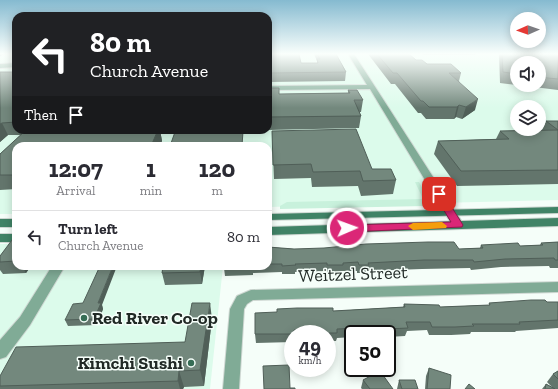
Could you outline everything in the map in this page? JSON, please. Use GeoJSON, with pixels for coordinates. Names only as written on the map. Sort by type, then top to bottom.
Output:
{"type":"FeatureCollection","features":[{"type":"Feature","properties":{"kind":"main road"},"geometry":{"type":"LineString","coordinates":[[272,217],[558,210]]}},
{"type":"Feature","properties":{"kind":"main road"},"geometry":{"type":"LineString","coordinates":[[0,223],[12,222]]}},
{"type":"Feature","properties":{"kind":"main road"},"geometry":{"type":"LineString","coordinates":[[272,231],[558,222]]}},
{"type":"Feature","properties":{"kind":"main road"},"geometry":{"type":"LineString","coordinates":[[0,238],[12,238]]}},
{"type":"Feature","properties":{"kind":"street"},"geometry":{"type":"LineString","coordinates":[[362,72],[458,225]]}},
{"type":"Feature","properties":{"kind":"street"},"geometry":{"type":"LineString","coordinates":[[272,88],[371,87]]}},
{"type":"Feature","properties":{"kind":"street"},"geometry":{"type":"LineString","coordinates":[[0,352],[25,321],[57,270]]}},
{"type":"Feature","properties":{"kind":"street","name":"Weitzel Street"},"geometry":{"type":"LineString","coordinates":[[230,389],[236,309],[242,300],[251,295],[558,287]]}},
{"type":"Feature","properties":{"kind":"shaded area"},"geometry":{"type":"Polygon","coordinates":[[[0,72],[12,72],[12,134],[272,134],[272,72],[510,72],[510,92],[546,92],[546,72],[558,72],[558,200],[272,207],[272,142],[12,142],[12,214],[0,214],[0,72]]]}},
{"type":"Feature","properties":{"kind":"shaded area"},"geometry":{"type":"Polygon","coordinates":[[[415,182],[419,182],[430,202],[425,206],[280,209],[280,206],[287,202],[423,199],[415,182]]]}},
{"type":"Feature","properties":{"kind":"shaded area"},"geometry":{"type":"Polygon","coordinates":[[[0,244],[12,244],[12,270],[223,270],[210,389],[0,389],[0,244]]]}},
{"type":"Feature","properties":{"kind":"building"},"geometry":{"type":"Polygon","coordinates":[[[0,72],[12,72],[12,122],[0,124],[0,72]]]}},
{"type":"Feature","properties":{"kind":"building"},"geometry":{"type":"Polygon","coordinates":[[[272,72],[334,72],[272,73],[272,72]]]}},
{"type":"Feature","properties":{"kind":"building"},"geometry":{"type":"Polygon","coordinates":[[[460,72],[461,73],[449,73],[478,99],[466,107],[459,105],[457,107],[429,107],[421,101],[397,73],[393,73],[460,72]]]}},
{"type":"Feature","properties":{"kind":"building"},"geometry":{"type":"Polygon","coordinates":[[[546,72],[558,72],[558,79],[546,78],[546,72]]]}},
{"type":"Feature","properties":{"kind":"building"},"geometry":{"type":"Polygon","coordinates":[[[272,88],[279,88],[279,94],[350,93],[348,90],[357,90],[363,100],[354,100],[361,116],[272,117],[272,88]]]}},
{"type":"Feature","properties":{"kind":"building"},"geometry":{"type":"Polygon","coordinates":[[[546,121],[558,121],[558,130],[546,121]]]}},
{"type":"Feature","properties":{"kind":"building"},"geometry":{"type":"Polygon","coordinates":[[[356,129],[372,169],[391,169],[396,180],[363,181],[360,171],[313,172],[311,164],[273,165],[272,131],[356,129]]]}},
{"type":"Feature","properties":{"kind":"building"},"geometry":{"type":"Polygon","coordinates":[[[546,130],[558,130],[558,170],[461,171],[438,141],[509,139],[500,131],[510,131],[510,136],[546,136],[546,130]]]}},
{"type":"Feature","properties":{"kind":"building"},"geometry":{"type":"Polygon","coordinates":[[[22,134],[156,134],[153,142],[13,142],[22,134]]]}},
{"type":"Feature","properties":{"kind":"building"},"geometry":{"type":"Polygon","coordinates":[[[174,134],[243,134],[242,142],[171,142],[174,134]]]}},
{"type":"Feature","properties":{"kind":"building"},"geometry":{"type":"Polygon","coordinates":[[[12,143],[12,175],[0,175],[0,154],[12,143]]]}},
{"type":"Feature","properties":{"kind":"building"},"geometry":{"type":"Polygon","coordinates":[[[12,240],[12,261],[0,262],[0,256],[12,240]]]}},
{"type":"Feature","properties":{"kind":"building"},"geometry":{"type":"Polygon","coordinates":[[[454,242],[459,249],[483,248],[481,245],[518,243],[520,246],[543,245],[541,243],[558,242],[558,260],[555,260],[554,258],[505,259],[474,262],[473,260],[424,260],[368,263],[369,265],[359,265],[358,262],[343,263],[343,265],[327,265],[327,263],[282,266],[282,264],[272,264],[272,247],[294,249],[324,248],[366,244],[454,242]]]}},
{"type":"Feature","properties":{"kind":"building"},"geometry":{"type":"Polygon","coordinates":[[[98,270],[111,270],[98,303],[101,303],[94,319],[65,320],[73,304],[83,303],[98,270]]]}},
{"type":"Feature","properties":{"kind":"building"},"geometry":{"type":"Polygon","coordinates":[[[162,270],[200,270],[200,272],[162,273],[162,270]]]}},
{"type":"Feature","properties":{"kind":"building"},"geometry":{"type":"Polygon","coordinates":[[[531,300],[558,302],[558,320],[519,322],[520,324],[472,324],[474,326],[455,327],[432,327],[430,322],[406,322],[408,328],[396,329],[396,325],[344,325],[344,329],[337,329],[337,333],[336,325],[284,325],[284,334],[255,334],[255,313],[277,312],[277,309],[333,308],[333,311],[405,307],[404,304],[439,305],[440,307],[490,305],[489,303],[531,300]]]}},
{"type":"Feature","properties":{"kind":"building"},"geometry":{"type":"Polygon","coordinates":[[[192,303],[210,303],[200,370],[179,371],[178,381],[0,386],[0,376],[16,347],[185,342],[192,303]]]}},
{"type":"Feature","properties":{"kind":"building"},"geometry":{"type":"Polygon","coordinates":[[[284,365],[284,377],[290,377],[290,388],[295,389],[264,389],[263,366],[284,365]]]}},
{"type":"Feature","properties":{"kind":"building"},"geometry":{"type":"Polygon","coordinates":[[[429,368],[451,375],[450,389],[427,389],[429,368]]]}},
{"type":"Feature","properties":{"kind":"building"},"geometry":{"type":"Polygon","coordinates":[[[558,371],[558,379],[553,374],[558,371]]]}},
{"type":"Feature","properties":{"kind":"building"},"geometry":{"type":"Polygon","coordinates":[[[369,377],[384,377],[393,389],[370,389],[363,380],[369,377]]]}},
{"type":"Feature","properties":{"kind":"building"},"geometry":{"type":"Polygon","coordinates":[[[399,380],[415,380],[418,389],[402,389],[399,380]]]}},
{"type":"Feature","properties":{"kind":"building"},"geometry":{"type":"Polygon","coordinates":[[[469,384],[475,389],[465,389],[469,384]]]}},
{"type":"Feature","properties":{"kind":"building"},"geometry":{"type":"Polygon","coordinates":[[[546,384],[555,389],[545,389],[546,384]]]}},
{"type":"Feature","properties":{"kind":"slow traffic"},"geometry":{"type":"LineString","coordinates":[[413,226],[442,226]]}},
{"type":"Feature","properties":{"kind":"place","name":"Red River Co-op"},"geometry":{"type":"Point","coordinates":[84,318]}},
{"type":"Feature","properties":{"kind":"place","name":"Kimchi Sushi"},"geometry":{"type":"Point","coordinates":[191,363]}},
{"type":"Feature","properties":{"kind":"route"},"geometry":{"type":"LineString","coordinates":[[347,228],[458,225],[439,194]]}}]}
